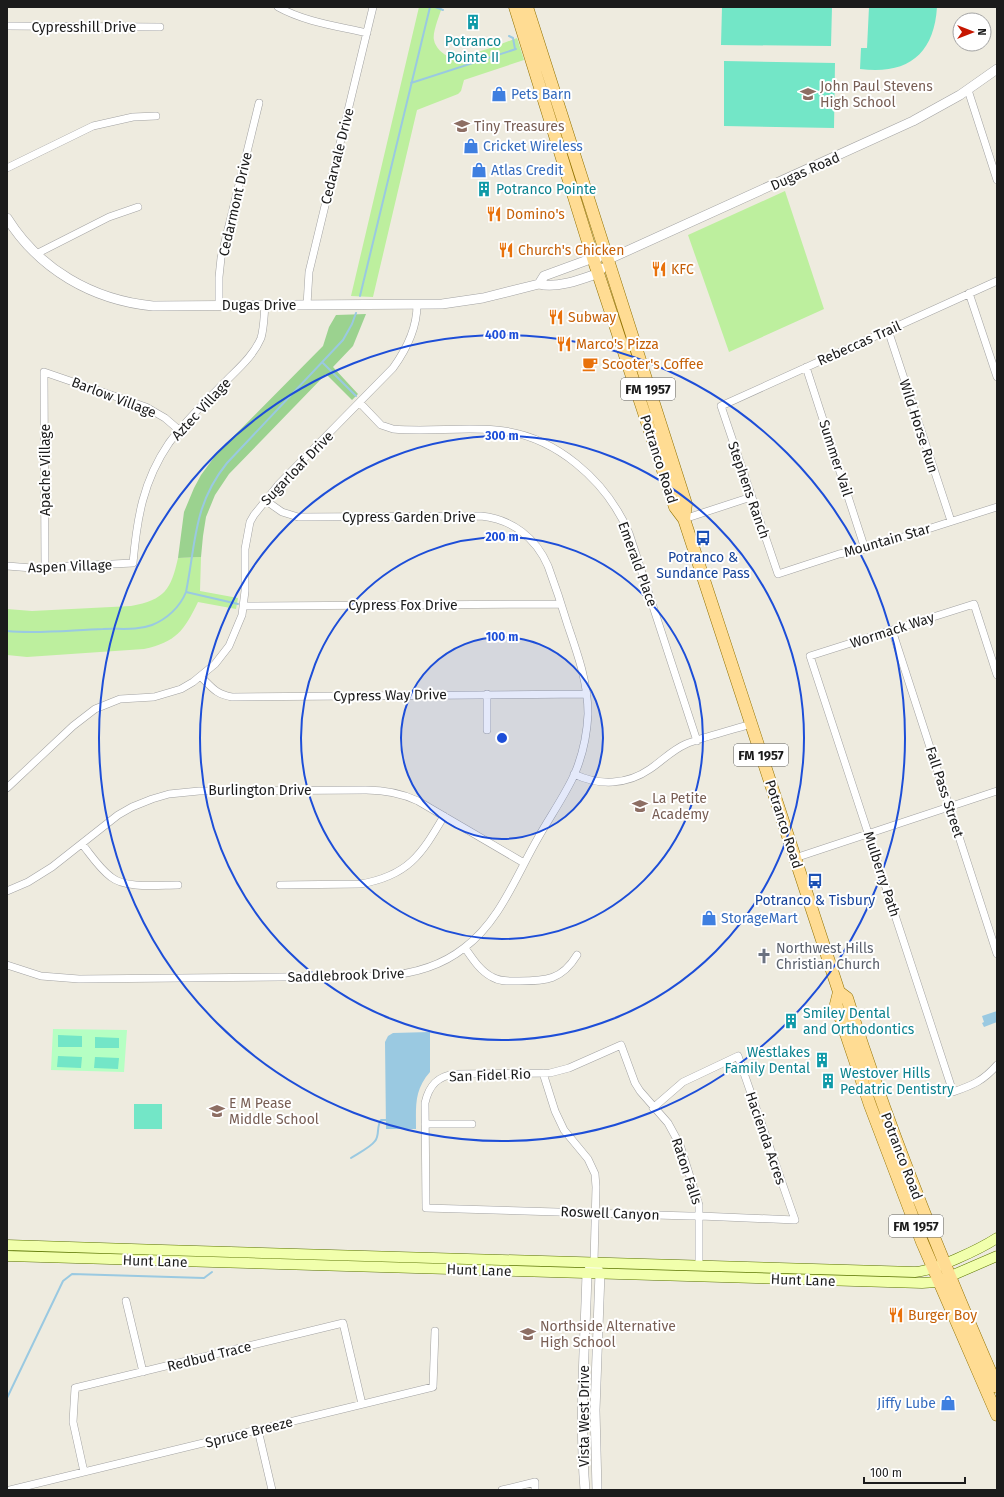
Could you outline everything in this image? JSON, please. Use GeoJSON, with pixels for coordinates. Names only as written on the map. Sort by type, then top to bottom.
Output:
{"type":"FeatureCollection","features":[{"type":"Feature","properties":{"kind":"main road","name":"Potranco Road"},"geometry":{"type":"LineString","coordinates":[[514,7],[598,273],[675,507],[684,519],[839,992],[836,1004],[842,1023],[870,1104],[900,1168],[938,1265],[991,1388],[997,1416]]}},
{"type":"Feature","properties":{"kind":"main road","name":"Potranco Road"},"geometry":{"type":"LineString","coordinates":[[527,7],[686,504],[684,519]]}},
{"type":"Feature","properties":{"kind":"main road","name":"Potranco Road"},"geometry":{"type":"LineString","coordinates":[[839,992],[847,998],[900,1153],[900,1168]]}},
{"type":"Feature","properties":{"kind":"main road"},"geometry":{"type":"LineString","coordinates":[[842,1023],[846,1021],[850,1024],[865,1070],[878,1090]]}},
{"type":"Feature","properties":{"kind":"main road"},"geometry":{"type":"LineString","coordinates":[[870,1104],[877,1106],[879,1109],[890,1137],[900,1153]]}},
{"type":"Feature","properties":{"kind":"main road","name":"Hunt Lane"},"geometry":{"type":"LineString","coordinates":[[7,1245],[915,1272],[938,1265],[980,1248],[997,1238]]}},
{"type":"Feature","properties":{"kind":"main road"},"geometry":{"type":"LineString","coordinates":[[161,1261],[162,1250]]}},
{"type":"Feature","properties":{"kind":"main road"},"geometry":{"type":"LineString","coordinates":[[324,1265],[325,1254]]}},
{"type":"Feature","properties":{"kind":"main road","name":"Hunt Lane"},"geometry":{"type":"LineString","coordinates":[[7,1256],[922,1283],[944,1279],[997,1256]]}},
{"type":"Feature","properties":{"kind":"main road"},"geometry":{"type":"LineString","coordinates":[[488,1259],[488,1270]]}},
{"type":"Feature","properties":{"kind":"main road"},"geometry":{"type":"LineString","coordinates":[[799,1280],[804,1275],[845,1276],[848,1270]]}},
{"type":"Feature","properties":{"kind":"main road"},"geometry":{"type":"LineString","coordinates":[[991,1388],[990,1393],[997,1402]]}},
{"type":"Feature","properties":{"kind":"street"},"geometry":{"type":"LineString","coordinates":[[278,7],[314,22],[367,33]]}},
{"type":"Feature","properties":{"kind":"street","name":"Cedarvale Drive"},"geometry":{"type":"LineString","coordinates":[[307,305],[309,272],[374,7]]}},
{"type":"Feature","properties":{"kind":"street","name":"Cypresshill Drive"},"geometry":{"type":"LineString","coordinates":[[7,26],[160,27]]}},
{"type":"Feature","properties":{"kind":"street","name":"Dugas Road"},"geometry":{"type":"LineString","coordinates":[[607,260],[913,121],[944,105],[997,69]]}},
{"type":"Feature","properties":{"kind":"street"},"geometry":{"type":"LineString","coordinates":[[968,90],[997,180]]}},
{"type":"Feature","properties":{"kind":"street","name":"Cedarmont Drive"},"geometry":{"type":"LineString","coordinates":[[219,306],[219,277],[221,258],[259,103]]}},
{"type":"Feature","properties":{"kind":"street"},"geometry":{"type":"LineString","coordinates":[[7,168],[93,126],[133,117],[156,116]]}},
{"type":"Feature","properties":{"kind":"street"},"geometry":{"type":"LineString","coordinates":[[36,254],[109,217],[138,207]]}},
{"type":"Feature","properties":{"kind":"street","name":"Dugas Drive"},"geometry":{"type":"LineString","coordinates":[[7,218],[22,239],[36,254],[57,272],[73,282],[114,299],[134,304],[153,306],[442,304],[483,298],[539,284],[547,286],[598,273]]}},
{"type":"Feature","properties":{"kind":"street","name":"Dugas Drive"},"geometry":{"type":"LineString","coordinates":[[539,284],[544,276],[594,258],[607,260]]}},
{"type":"Feature","properties":{"kind":"street"},"geometry":{"type":"LineString","coordinates":[[598,273],[607,260]]}},
{"type":"Feature","properties":{"kind":"street","name":"Rebeccas Trail"},"geometry":{"type":"LineString","coordinates":[[721,406],[997,281]]}},
{"type":"Feature","properties":{"kind":"street"},"geometry":{"type":"LineString","coordinates":[[970,293],[997,377]]}},
{"type":"Feature","properties":{"kind":"street","name":"Sugarloaf Drive"},"geometry":{"type":"LineString","coordinates":[[7,788],[73,726],[95,709],[120,699],[154,697],[181,689],[201,676],[215,664],[229,646],[239,625],[244,606],[246,538],[254,515],[266,500],[388,374],[399,360],[411,334],[416,318],[417,304]]}},
{"type":"Feature","properties":{"kind":"street","name":"Aztec Village"},"geometry":{"type":"LineString","coordinates":[[133,563],[136,527],[146,490],[158,462],[168,444],[179,430],[250,356],[258,345],[262,334],[265,305]]}},
{"type":"Feature","properties":{"kind":"street","name":"Wild Horse Run"},"geometry":{"type":"LineString","coordinates":[[888,330],[951,521]]}},
{"type":"Feature","properties":{"kind":"street","name":"Summer Vail"},"geometry":{"type":"LineString","coordinates":[[806,367],[865,549]]}},
{"type":"Feature","properties":{"kind":"street","name":"Barlow Village"},"geometry":{"type":"LineString","coordinates":[[44,372],[146,407],[165,418],[179,430]]}},
{"type":"Feature","properties":{"kind":"street","name":"Apache Village"},"geometry":{"type":"LineString","coordinates":[[44,372],[45,567]]}},
{"type":"Feature","properties":{"kind":"street","name":"Emerald Place"},"geometry":{"type":"LineString","coordinates":[[360,403],[381,425],[393,429],[488,429],[506,431],[523,436],[546,445],[562,454],[582,468],[596,481],[615,506],[628,533],[697,741]]}},
{"type":"Feature","properties":{"kind":"street","name":"Stephens Ranch"},"geometry":{"type":"LineString","coordinates":[[721,406],[778,574]]}},
{"type":"Feature","properties":{"kind":"street"},"geometry":{"type":"LineString","coordinates":[[684,519],[752,497]]}},
{"type":"Feature","properties":{"kind":"street","name":"Cypress Garden Drive"},"geometry":{"type":"LineString","coordinates":[[266,500],[282,512],[300,517],[490,517],[522,532],[538,549],[548,566],[582,670],[587,694]]}},
{"type":"Feature","properties":{"kind":"street","name":"Mountain Star"},"geometry":{"type":"LineString","coordinates":[[778,574],[840,554],[865,549],[997,506]]}},
{"type":"Feature","properties":{"kind":"street","name":"Aspen Village"},"geometry":{"type":"LineString","coordinates":[[7,566],[20,568],[133,563]]}},
{"type":"Feature","properties":{"kind":"street","name":"Cypress Fox Drive"},"geometry":{"type":"LineString","coordinates":[[244,606],[561,604]]}},
{"type":"Feature","properties":{"kind":"street","name":"Wormack Way"},"geometry":{"type":"LineString","coordinates":[[810,656],[974,604],[997,675]]}},
{"type":"Feature","properties":{"kind":"street","name":"Fall Pass Street"},"geometry":{"type":"LineString","coordinates":[[892,630],[997,954]]}},
{"type":"Feature","properties":{"kind":"street","name":"Mulberry Path"},"geometry":{"type":"LineString","coordinates":[[810,656],[953,1092],[979,1082],[985,1078],[997,1065]]}},
{"type":"Feature","properties":{"kind":"street","name":"Cypress Way Drive"},"geometry":{"type":"LineString","coordinates":[[201,676],[213,690],[232,697],[587,694]]}},
{"type":"Feature","properties":{"kind":"street"},"geometry":{"type":"LineString","coordinates":[[487,694],[487,730]]}},
{"type":"Feature","properties":{"kind":"street","name":"Saddlebrook Drive"},"geometry":{"type":"LineString","coordinates":[[7,965],[41,976],[79,979],[383,976],[399,975],[422,970],[439,964],[465,948],[488,926],[574,774],[585,738],[588,712],[587,694]]}},
{"type":"Feature","properties":{"kind":"street"},"geometry":{"type":"LineString","coordinates":[[574,774],[588,780],[598,782],[626,780],[642,774],[676,750],[697,741],[751,724]]}},
{"type":"Feature","properties":{"kind":"street","name":"Burlington Drive"},"geometry":{"type":"LineString","coordinates":[[7,891],[28,882],[52,867],[112,819],[132,807],[152,799],[183,792],[381,790],[409,797],[524,863]]}},
{"type":"Feature","properties":{"kind":"street"},"geometry":{"type":"LineString","coordinates":[[795,858],[997,791]]}},
{"type":"Feature","properties":{"kind":"street"},"geometry":{"type":"LineString","coordinates":[[280,885],[360,884],[389,876],[406,866],[421,852],[444,816]]}},
{"type":"Feature","properties":{"kind":"street"},"geometry":{"type":"LineString","coordinates":[[82,844],[107,873],[118,881],[132,885],[178,885]]}},
{"type":"Feature","properties":{"kind":"street"},"geometry":{"type":"LineString","coordinates":[[465,948],[484,972],[492,977],[506,981],[541,981],[550,979],[566,969],[577,955]]}},
{"type":"Feature","properties":{"kind":"street","name":"San Fidel Rio"},"geometry":{"type":"LineString","coordinates":[[426,1208],[426,1103],[428,1092],[433,1083],[443,1076],[455,1074],[544,1073],[569,1068],[621,1045]]}},
{"type":"Feature","properties":{"kind":"street","name":"Raton Falls"},"geometry":{"type":"LineString","coordinates":[[621,1045],[634,1083],[653,1108],[668,1123],[680,1145],[697,1194],[700,1216],[699,1266]]}},
{"type":"Feature","properties":{"kind":"street","name":"Hacienda Acres"},"geometry":{"type":"LineString","coordinates":[[653,1108],[682,1082],[738,1056],[794,1220]]}},
{"type":"Feature","properties":{"kind":"street"},"geometry":{"type":"LineString","coordinates":[[544,1073],[555,1111],[564,1130],[588,1159],[593,1169],[596,1180],[594,1262],[600,1273]]}},
{"type":"Feature","properties":{"kind":"street"},"geometry":{"type":"LineString","coordinates":[[426,1124],[472,1124]]}},
{"type":"Feature","properties":{"kind":"street","name":"Roswell Canyon"},"geometry":{"type":"LineString","coordinates":[[426,1208],[794,1220]]}},
{"type":"Feature","properties":{"kind":"street"},"geometry":{"type":"LineString","coordinates":[[587,1273],[594,1262]]}},
{"type":"Feature","properties":{"kind":"street","name":"Vista West Drive"},"geometry":{"type":"LineString","coordinates":[[585,1490],[582,1439],[587,1273]]}},
{"type":"Feature","properties":{"kind":"street","name":"Vista West Drive"},"geometry":{"type":"LineString","coordinates":[[597,1490],[595,1439],[600,1273]]}},
{"type":"Feature","properties":{"kind":"street"},"geometry":{"type":"LineString","coordinates":[[126,1301],[143,1372]]}},
{"type":"Feature","properties":{"kind":"street"},"geometry":{"type":"LineString","coordinates":[[586,1304],[599,1304]]}},
{"type":"Feature","properties":{"kind":"street","name":"Redbud Trace"},"geometry":{"type":"LineString","coordinates":[[84,1472],[73,1422],[75,1388],[343,1323],[362,1404]]}},
{"type":"Feature","properties":{"kind":"street","name":"Spruce Breeze"},"geometry":{"type":"LineString","coordinates":[[10,1490],[434,1387],[435,1332]]}},
{"type":"Feature","properties":{"kind":"street"},"geometry":{"type":"LineString","coordinates":[[258,1430],[272,1490]]}},
{"type":"Feature","properties":{"kind":"street"},"geometry":{"type":"LineString","coordinates":[[582,1439],[595,1439]]}},
{"type":"Feature","properties":{"kind":"street"},"geometry":{"type":"LineString","coordinates":[[502,1490],[535,1482],[535,1490]]}},
{"type":"Feature","properties":{"kind":"green space"},"geometry":{"type":"Polygon","coordinates":[[[419,7],[442,7],[435,28],[434,40],[442,53],[447,56],[456,57],[473,54],[517,38],[524,60],[464,80],[461,91],[458,94],[417,110],[373,297],[351,296],[419,7]]]}},
{"type":"Feature","properties":{"kind":"green space"},"geometry":{"type":"Polygon","coordinates":[[[722,7],[832,7],[831,46],[721,45],[722,7]]]}},
{"type":"Feature","properties":{"kind":"green space"},"geometry":{"type":"Polygon","coordinates":[[[869,7],[937,7],[935,24],[924,49],[915,58],[904,65],[891,69],[860,69],[861,48],[867,48],[869,7]]]}},
{"type":"Feature","properties":{"kind":"green space"},"geometry":{"type":"Polygon","coordinates":[[[724,61],[835,63],[834,128],[724,126],[724,61]]]}},
{"type":"Feature","properties":{"kind":"green space"},"geometry":{"type":"Polygon","coordinates":[[[785,191],[824,309],[729,352],[688,235],[785,191]]]}},
{"type":"Feature","properties":{"kind":"green space"},"geometry":{"type":"Polygon","coordinates":[[[366,314],[353,346],[333,367],[358,394],[352,400],[326,374],[229,474],[215,495],[206,517],[201,557],[178,558],[184,512],[201,475],[218,452],[323,346],[329,327],[336,315],[366,314]]]}},
{"type":"Feature","properties":{"kind":"green space"},"geometry":{"type":"Polygon","coordinates":[[[201,557],[200,591],[238,598],[236,609],[198,602],[188,621],[178,634],[164,643],[144,649],[27,657],[7,655],[7,609],[32,611],[131,606],[152,600],[165,591],[172,578],[178,558],[201,557]]]}},
{"type":"Feature","properties":{"kind":"green space"},"geometry":{"type":"Polygon","coordinates":[[[53,1029],[127,1030],[124,1072],[51,1070],[53,1029]]]}},
{"type":"Feature","properties":{"kind":"green space"},"geometry":{"type":"Polygon","coordinates":[[[58,1035],[82,1036],[82,1047],[58,1047],[58,1035]]]}},
{"type":"Feature","properties":{"kind":"green space"},"geometry":{"type":"Polygon","coordinates":[[[95,1037],[119,1038],[119,1048],[95,1048],[95,1037]]]}},
{"type":"Feature","properties":{"kind":"green space"},"geometry":{"type":"Polygon","coordinates":[[[58,1056],[82,1057],[81,1068],[57,1067],[58,1056]]]}},
{"type":"Feature","properties":{"kind":"green space"},"geometry":{"type":"Polygon","coordinates":[[[95,1057],[119,1058],[118,1069],[94,1068],[95,1057]]]}},
{"type":"Feature","properties":{"kind":"green space"},"geometry":{"type":"Polygon","coordinates":[[[134,1104],[162,1104],[162,1129],[134,1129],[134,1104]]]}},
{"type":"Feature","properties":{"kind":"water"},"geometry":{"type":"Polygon","coordinates":[[[997,1011],[997,1022],[984,1027],[982,1023],[984,1022],[982,1016],[997,1011]]]}},
{"type":"Feature","properties":{"kind":"water"},"geometry":{"type":"Polygon","coordinates":[[[430,1032],[430,1072],[421,1085],[417,1099],[416,1129],[386,1129],[385,1042],[388,1036],[393,1033],[430,1032]]]}},
{"type":"Feature","properties":{"kind":"waterway"},"geometry":{"type":"LineString","coordinates":[[360,296],[430,7]]}},
{"type":"Feature","properties":{"kind":"waterway"},"geometry":{"type":"LineString","coordinates":[[435,7],[443,10]]}},
{"type":"Feature","properties":{"kind":"waterway"},"geometry":{"type":"LineString","coordinates":[[509,36],[513,38],[515,49]]}},
{"type":"Feature","properties":{"kind":"waterway"},"geometry":{"type":"LineString","coordinates":[[411,83],[516,49]]}},
{"type":"Feature","properties":{"kind":"waterway"},"geometry":{"type":"LineString","coordinates":[[7,631],[43,632],[140,628],[152,625],[168,616],[177,607],[186,592],[194,541],[202,509],[216,479],[227,463],[343,340],[356,313]]}},
{"type":"Feature","properties":{"kind":"waterway"},"geometry":{"type":"LineString","coordinates":[[323,363],[356,396]]}},
{"type":"Feature","properties":{"kind":"waterway"},"geometry":{"type":"LineString","coordinates":[[186,592],[238,604]]}},
{"type":"Feature","properties":{"kind":"waterway"},"geometry":{"type":"LineString","coordinates":[[351,1158],[373,1143],[376,1139],[381,1120],[386,1120]]}},
{"type":"Feature","properties":{"kind":"waterway"},"geometry":{"type":"LineString","coordinates":[[7,1398],[63,1281],[72,1274],[204,1278],[212,1272]]}},
{"type":"Feature","properties":{"kind":"place","name":"Potranco Pointe II"},"geometry":{"type":"Point","coordinates":[473,22]}},
{"type":"Feature","properties":{"kind":"place","name":"Pets Barn"},"geometry":{"type":"Point","coordinates":[499,94]}},
{"type":"Feature","properties":{"kind":"place","name":"John Paul Stevens High School"},"geometry":{"type":"Point","coordinates":[808,94]}},
{"type":"Feature","properties":{"kind":"place","name":"Tiny Treasures"},"geometry":{"type":"Point","coordinates":[462,126]}},
{"type":"Feature","properties":{"kind":"place","name":"Cricket Wireless"},"geometry":{"type":"Point","coordinates":[471,146]}},
{"type":"Feature","properties":{"kind":"place","name":"Atlas Credit"},"geometry":{"type":"Point","coordinates":[479,170]}},
{"type":"Feature","properties":{"kind":"place","name":"Potranco Pointe"},"geometry":{"type":"Point","coordinates":[484,189]}},
{"type":"Feature","properties":{"kind":"place","name":"Domino's"},"geometry":{"type":"Point","coordinates":[494,214]}},
{"type":"Feature","properties":{"kind":"place","name":"Church's Chicken"},"geometry":{"type":"Point","coordinates":[506,250]}},
{"type":"Feature","properties":{"kind":"place","name":"KFC"},"geometry":{"type":"Point","coordinates":[659,269]}},
{"type":"Feature","properties":{"kind":"place","name":"Subway"},"geometry":{"type":"Point","coordinates":[556,317]}},
{"type":"Feature","properties":{"kind":"place","name":"Marco's Pizza"},"geometry":{"type":"Point","coordinates":[564,344]}},
{"type":"Feature","properties":{"kind":"place","name":"Scooter's Coffee"},"geometry":{"type":"Point","coordinates":[590,364]}},
{"type":"Feature","properties":{"kind":"place","name":"Potranco & Sundance Pass"},"geometry":{"type":"Point","coordinates":[703,538]}},
{"type":"Feature","properties":{"kind":"place","name":"La Petite Academy"},"geometry":{"type":"Point","coordinates":[640,806]}},
{"type":"Feature","properties":{"kind":"place","name":"Potranco & Tisbury"},"geometry":{"type":"Point","coordinates":[815,881]}},
{"type":"Feature","properties":{"kind":"place","name":"StorageMart"},"geometry":{"type":"Point","coordinates":[709,918]}},
{"type":"Feature","properties":{"kind":"place","name":"Northwest Hills Christian Church"},"geometry":{"type":"Point","coordinates":[764,956]}},
{"type":"Feature","properties":{"kind":"place","name":"Smiley Dental and Orthodontics"},"geometry":{"type":"Point","coordinates":[791,1021]}},
{"type":"Feature","properties":{"kind":"place","name":"Westlakes Family Dental"},"geometry":{"type":"Point","coordinates":[822,1060]}},
{"type":"Feature","properties":{"kind":"place","name":"Westover Hills Pedatric Dentistry"},"geometry":{"type":"Point","coordinates":[828,1081]}},
{"type":"Feature","properties":{"kind":"place","name":"E M Pease Middle School"},"geometry":{"type":"Point","coordinates":[217,1111]}},
{"type":"Feature","properties":{"kind":"place","name":"Burger Boy"},"geometry":{"type":"Point","coordinates":[896,1315]}},
{"type":"Feature","properties":{"kind":"place","name":"Northside Alternative High School"},"geometry":{"type":"Point","coordinates":[528,1334]}},
{"type":"Feature","properties":{"kind":"place","name":"Jiffy Lube"},"geometry":{"type":"Point","coordinates":[948,1403]}}]}
